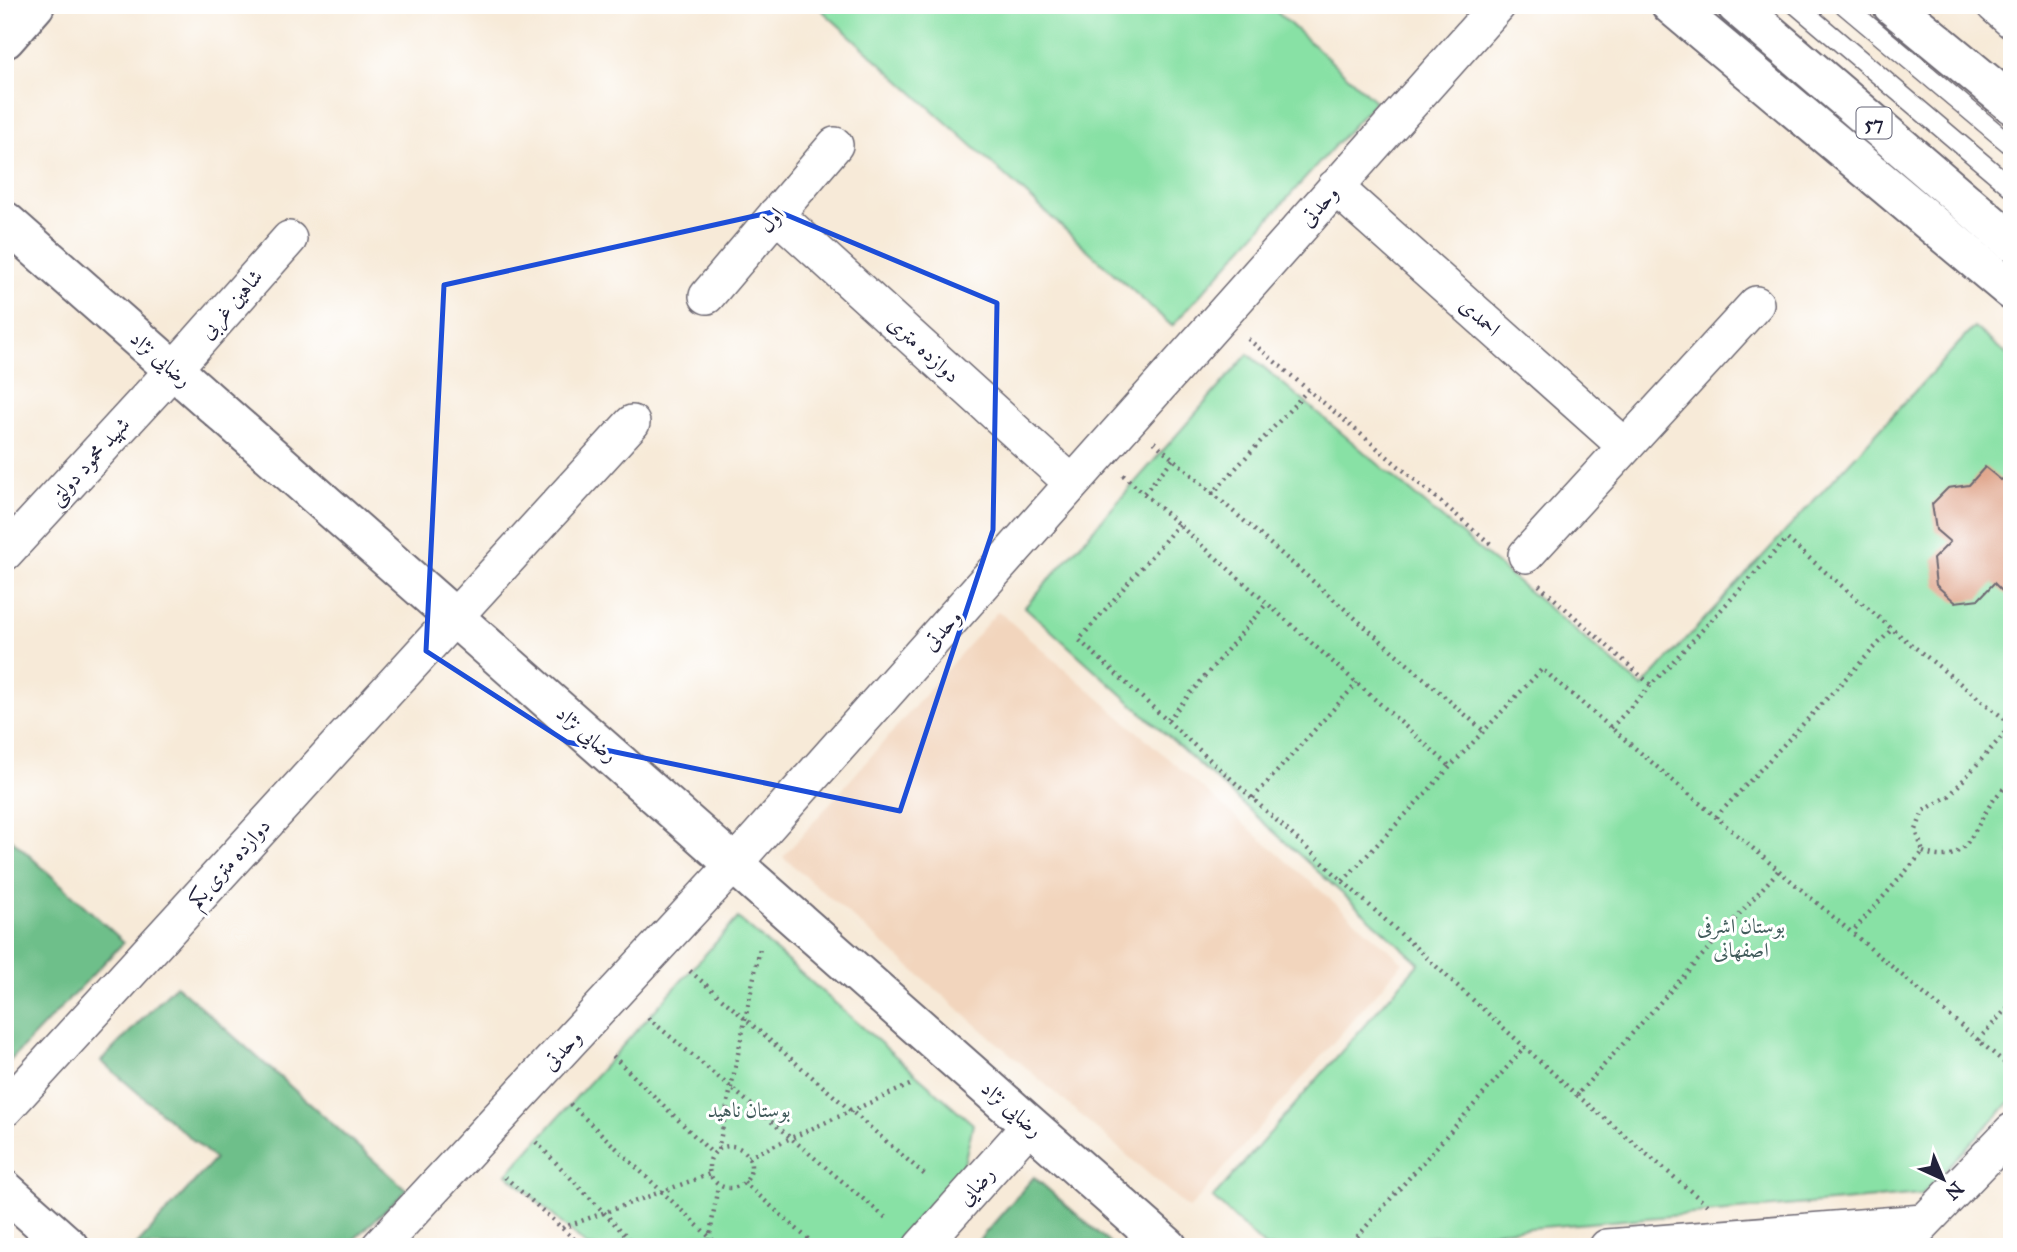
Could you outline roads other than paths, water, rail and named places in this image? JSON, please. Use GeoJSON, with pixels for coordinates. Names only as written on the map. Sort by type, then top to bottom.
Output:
{"type":"FeatureCollection","features":[{"type":"Feature","properties":{"kind":"main road"},"geometry":{"type":"LineString","coordinates":[[5,39],[35,5]]}},
{"type":"Feature","properties":{"kind":"main road"},"geometry":{"type":"LineString","coordinates":[[1671,5],[2012,291]]}},
{"type":"Feature","properties":{"kind":"main road","name":"57"},"geometry":{"type":"LineString","coordinates":[[1736,5],[2012,242]]}},
{"type":"Feature","properties":{"kind":"main road"},"geometry":{"type":"LineString","coordinates":[[1892,5],[2012,104]]}},
{"type":"Feature","properties":{"kind":"main road","name":"رضایی نژاد"},"geometry":{"type":"LineString","coordinates":[[5,221],[1168,1247]]}},
{"type":"Feature","properties":{"kind":"main road"},"geometry":{"type":"LineString","coordinates":[[5,1190],[69,1247]]}},
{"type":"Feature","properties":{"kind":"street","name":"وحدتی"},"geometry":{"type":"LineString","coordinates":[[379,1247],[734,864],[1498,5]]}},
{"type":"Feature","properties":{"kind":"street"},"geometry":{"type":"LineString","coordinates":[[1994,5],[2012,21]]}},
{"type":"Feature","properties":{"kind":"street","name":"اول"},"geometry":{"type":"LineString","coordinates":[[707,296],[835,145]]}},
{"type":"Feature","properties":{"kind":"street","name":"احمدی"},"geometry":{"type":"LineString","coordinates":[[1335,187],[1625,446]]}},
{"type":"Feature","properties":{"kind":"street","name":"دوازده متری"},"geometry":{"type":"LineString","coordinates":[[776,214],[1072,484]]}},
{"type":"Feature","properties":{"kind":"street","name":"شاهین غربی"},"geometry":{"type":"LineString","coordinates":[[173,370],[289,239]]}},
{"type":"Feature","properties":{"kind":"street"},"geometry":{"type":"LineString","coordinates":[[1520,563],[1756,304]]}},
{"type":"Feature","properties":{"kind":"street","name":"شهید محمود دولتی"},"geometry":{"type":"LineString","coordinates":[[5,553],[173,370]]}},
{"type":"Feature","properties":{"kind":"street","name":"دوازده متری یکم"},"geometry":{"type":"LineString","coordinates":[[5,1109],[632,422]]}},
{"type":"Feature","properties":{"kind":"street","name":"رضایی"},"geometry":{"type":"LineString","coordinates":[[921,1247],[1030,1125]]}},
{"type":"Feature","properties":{"kind":"street"},"geometry":{"type":"LineString","coordinates":[[1607,1247],[1744,1236],[1912,1235],[2012,1131]]}},
{"type":"Feature","properties":{"kind":"lane"},"geometry":{"type":"LineString","coordinates":[[1796,5],[2012,188]]}},
{"type":"Feature","properties":{"kind":"lane"},"geometry":{"type":"LineString","coordinates":[[1844,5],[2012,146]]}},
{"type":"Feature","properties":{"kind":"park label","name":"بوستان اشرفی اصفهانی"},"geometry":{"type":"Point","coordinates":[1741,938]}},
{"type":"Feature","properties":{"kind":"park label","name":"بوستان ناهید"},"geometry":{"type":"Point","coordinates":[749,1110]}}]}
